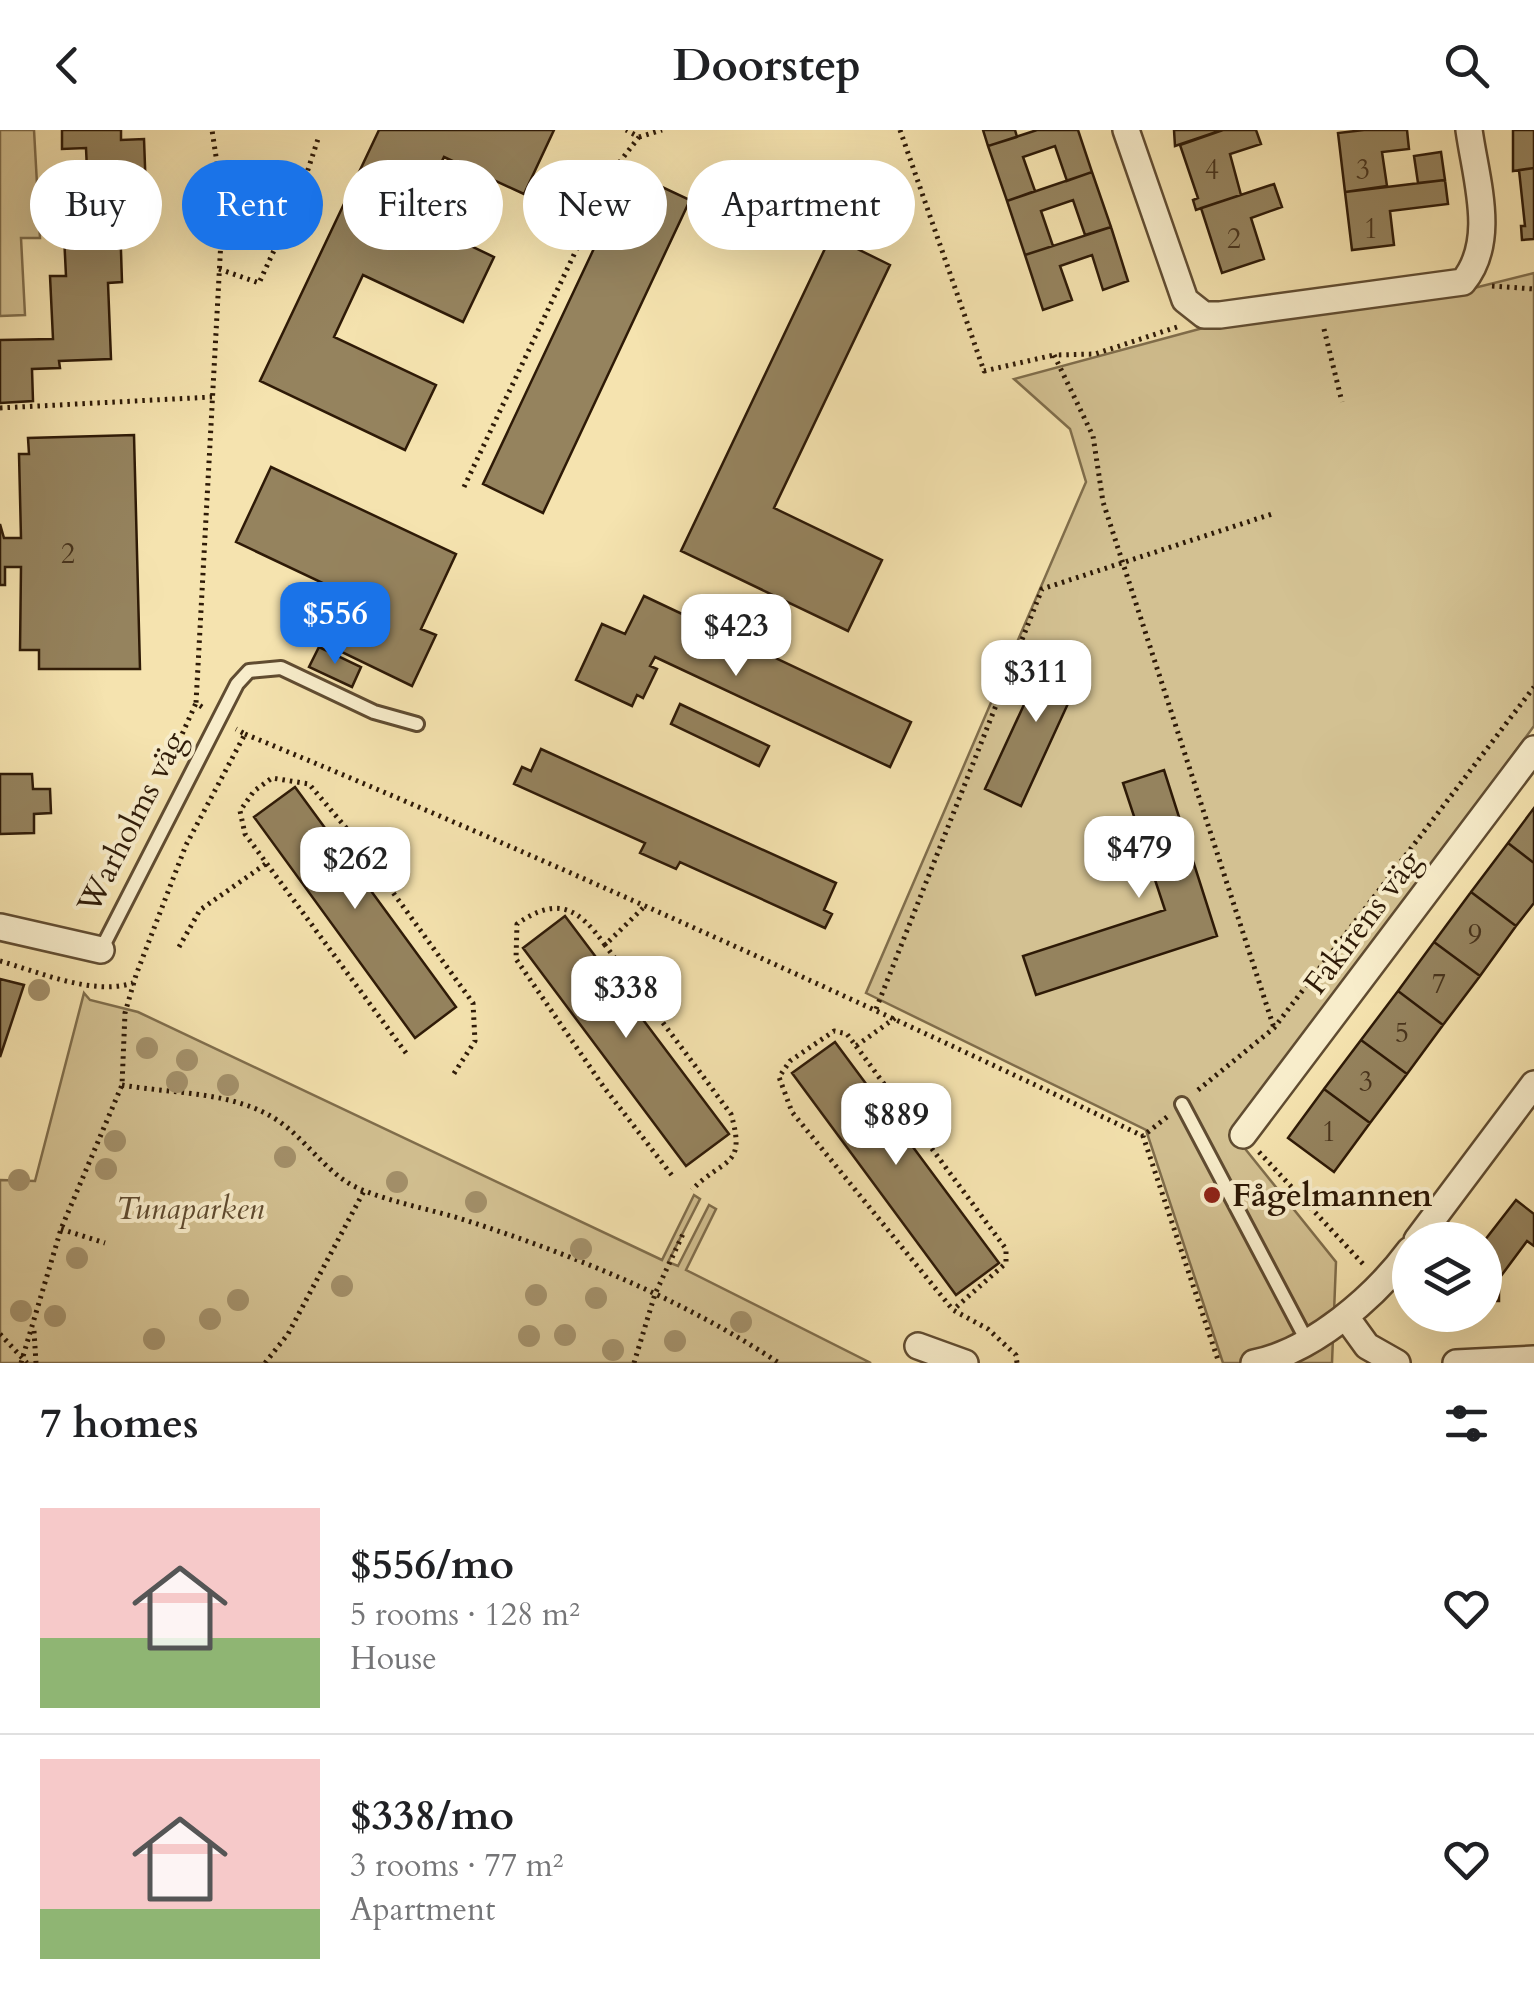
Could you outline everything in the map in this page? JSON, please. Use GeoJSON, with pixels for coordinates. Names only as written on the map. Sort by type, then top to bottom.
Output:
{"type":"FeatureCollection","features":[{"type":"Feature","properties":{"kind":"street"},"geometry":{"type":"LineString","coordinates":[[1126,130],[1178,286],[1192,309],[1220,315],[1462,282],[1475,267],[1482,244],[1469,130]]}},
{"type":"Feature","properties":{"kind":"street","name":"Fakirens väg"},"geometry":{"type":"LineString","coordinates":[[1243,1135],[1534,749]]}},
{"type":"Feature","properties":{"kind":"street","name":"Warholms väg"},"geometry":{"type":"LineString","coordinates":[[0,927],[102,950]]}},
{"type":"Feature","properties":{"kind":"street"},"geometry":{"type":"LineString","coordinates":[[1431,1222],[1534,1084]]}},
{"type":"Feature","properties":{"kind":"street"},"geometry":{"type":"LineString","coordinates":[[1262,1362],[1346,1316],[1392,1275]]}},
{"type":"Feature","properties":{"kind":"street"},"geometry":{"type":"LineString","coordinates":[[1346,1316],[1367,1346],[1397,1363]]}},
{"type":"Feature","properties":{"kind":"street"},"geometry":{"type":"LineString","coordinates":[[918,1346],[965,1363]]}},
{"type":"Feature","properties":{"kind":"street"},"geometry":{"type":"LineString","coordinates":[[1456,1363],[1534,1358]]}},
{"type":"Feature","properties":{"kind":"lane","name":"Warholms väg"},"geometry":{"type":"LineString","coordinates":[[102,950],[237,684],[248,671],[281,668],[374,712],[417,724]]}},
{"type":"Feature","properties":{"kind":"lane"},"geometry":{"type":"LineString","coordinates":[[1182,1104],[1306,1339]]}},
{"type":"Feature","properties":{"kind":"path"},"geometry":{"type":"LineString","coordinates":[[212,130],[215,160]]}},
{"type":"Feature","properties":{"kind":"path"},"geometry":{"type":"LineString","coordinates":[[626,130],[638,137]]}},
{"type":"Feature","properties":{"kind":"path"},"geometry":{"type":"LineString","coordinates":[[464,487],[614,168],[638,137],[662,130]]}},
{"type":"Feature","properties":{"kind":"path"},"geometry":{"type":"LineString","coordinates":[[900,130],[984,372],[1054,355],[1095,354],[1173,332],[1192,309]]}},
{"type":"Feature","properties":{"kind":"path"},"geometry":{"type":"LineString","coordinates":[[311,160],[318,139]]}},
{"type":"Feature","properties":{"kind":"path"},"geometry":{"type":"LineString","coordinates":[[162,779],[196,703],[220,250]]}},
{"type":"Feature","properties":{"kind":"path"},"geometry":{"type":"LineString","coordinates":[[219,268],[258,283],[274,250]]}},
{"type":"Feature","properties":{"kind":"path"},"geometry":{"type":"LineString","coordinates":[[1462,282],[1534,289]]}},
{"type":"Feature","properties":{"kind":"path"},"geometry":{"type":"LineString","coordinates":[[1318,302],[1342,402]]}},
{"type":"Feature","properties":{"kind":"path"},"geometry":{"type":"LineString","coordinates":[[1054,355],[1093,436],[1102,502],[1125,562],[1274,1028]]}},
{"type":"Feature","properties":{"kind":"path"},"geometry":{"type":"LineString","coordinates":[[0,408],[213,397]]}},
{"type":"Feature","properties":{"kind":"path"},"geometry":{"type":"LineString","coordinates":[[876,1009],[1042,589],[1276,513]]}},
{"type":"Feature","properties":{"kind":"path"},"geometry":{"type":"LineString","coordinates":[[196,703],[244,734],[403,799],[876,1009],[1143,1136]]}},
{"type":"Feature","properties":{"kind":"path"},"geometry":{"type":"LineString","coordinates":[[24,1362],[61,1230],[122,1085],[125,1014],[133,982],[186,845],[244,734]]}},
{"type":"Feature","properties":{"kind":"path"},"geometry":{"type":"LineString","coordinates":[[406,1053],[245,834],[240,811],[254,791],[272,778],[308,784],[347,828],[473,1003],[475,1040],[453,1075]]}},
{"type":"Feature","properties":{"kind":"path"},"geometry":{"type":"LineString","coordinates":[[180,947],[200,910],[267,863]]}},
{"type":"Feature","properties":{"kind":"path"},"geometry":{"type":"LineString","coordinates":[[674,1178],[516,959],[517,924],[536,911],[559,907],[576,912],[591,925],[731,1114],[738,1138],[736,1152],[729,1165],[692,1190]]}},
{"type":"Feature","properties":{"kind":"path"},"geometry":{"type":"LineString","coordinates":[[604,945],[642,908]]}},
{"type":"Feature","properties":{"kind":"path"},"geometry":{"type":"LineString","coordinates":[[0,961],[95,986],[116,988],[133,982]]}},
{"type":"Feature","properties":{"kind":"path"},"geometry":{"type":"LineString","coordinates":[[856,1046],[894,1018]]}},
{"type":"Feature","properties":{"kind":"path"},"geometry":{"type":"LineString","coordinates":[[953,1310],[1006,1263],[1006,1249],[847,1034],[834,1031],[803,1050],[779,1077],[792,1112],[953,1310],[988,1329],[1016,1355],[1017,1363]]}},
{"type":"Feature","properties":{"kind":"path"},"geometry":{"type":"LineString","coordinates":[[122,1085],[221,1098],[256,1108],[280,1122],[346,1182],[364,1191],[472,1222],[656,1294],[700,1314],[779,1363]]}},
{"type":"Feature","properties":{"kind":"path"},"geometry":{"type":"LineString","coordinates":[[1243,1135],[1384,1286]]}},
{"type":"Feature","properties":{"kind":"path"},"geometry":{"type":"LineString","coordinates":[[265,1363],[288,1334],[364,1191]]}},
{"type":"Feature","properties":{"kind":"path"},"geometry":{"type":"LineString","coordinates":[[61,1230],[105,1243]]}},
{"type":"Feature","properties":{"kind":"path"},"geometry":{"type":"LineString","coordinates":[[634,1363],[656,1294],[683,1234]]}},
{"type":"Feature","properties":{"kind":"path"},"geometry":{"type":"LineString","coordinates":[[34,1329],[36,1363]]}},
{"type":"Feature","properties":{"kind":"path"},"geometry":{"type":"LineString","coordinates":[[0,1334],[24,1362]]}},
{"type":"Feature","properties":{"kind":"green space"},"geometry":{"type":"Polygon","coordinates":[[[0,130],[34,130],[30,238],[21,238],[25,315],[0,316],[0,130]]]}},
{"type":"Feature","properties":{"kind":"green space"},"geometry":{"type":"Polygon","coordinates":[[[1534,273],[1534,726],[1234,1135],[1336,1262],[1332,1363],[1223,1363],[1146,1130],[866,993],[1086,482],[1070,429],[1014,379],[1203,328],[1466,290],[1534,273]]]}},
{"type":"Feature","properties":{"kind":"green space","name":"Tunaparken"},"geometry":{"type":"Polygon","coordinates":[[[84,993],[90,1000],[138,1012],[662,1260],[694,1195],[700,1199],[668,1262],[678,1266],[709,1205],[716,1209],[686,1270],[871,1363],[0,1363],[0,1180],[35,1181],[84,993]]]}},
{"type":"Feature","properties":{"kind":"building"},"geometry":{"type":"Polygon","coordinates":[[[62,130],[121,130],[121,140],[144,139],[145,160],[87,160],[86,148],[62,149],[62,130]]]}},
{"type":"Feature","properties":{"kind":"building"},"geometry":{"type":"Polygon","coordinates":[[[379,130],[554,130],[540,160],[523,160],[523,194],[503,184],[503,160],[365,160],[379,130]]]}},
{"type":"Feature","properties":{"kind":"building"},"geometry":{"type":"Polygon","coordinates":[[[983,130],[1015,130],[1017,137],[988,146],[983,130]]]}},
{"type":"Feature","properties":{"kind":"building"},"geometry":{"type":"Polygon","coordinates":[[[1037,130],[1078,130],[1092,172],[1067,181],[1055,146],[1023,157],[1035,191],[1007,201],[988,146],[1037,130]]]}},
{"type":"Feature","properties":{"kind":"building"},"geometry":{"type":"Polygon","coordinates":[[[1174,130],[1219,130],[1219,131],[1175,146],[1174,130]]]}},
{"type":"Feature","properties":{"kind":"building"},"geometry":{"type":"Polygon","coordinates":[[[1223,130],[1256,130],[1261,144],[1230,154],[1241,195],[1196,210],[1193,200],[1198,198],[1180,145],[1223,130]]]}},
{"type":"Feature","properties":{"kind":"building"},"geometry":{"type":"Polygon","coordinates":[[[1407,130],[1409,149],[1382,152],[1387,186],[1345,192],[1338,133],[1407,130]]]}},
{"type":"Feature","properties":{"kind":"building"},"geometry":{"type":"Polygon","coordinates":[[[1513,130],[1534,130],[1534,168],[1513,171],[1513,130]]]}},
{"type":"Feature","properties":{"kind":"building"},"geometry":{"type":"Polygon","coordinates":[[[1441,152],[1445,180],[1418,183],[1414,156],[1441,152]]]}},
{"type":"Feature","properties":{"kind":"building"},"geometry":{"type":"Polygon","coordinates":[[[1534,168],[1534,239],[1522,240],[1521,226],[1525,226],[1519,170],[1534,168]]]}},
{"type":"Feature","properties":{"kind":"building"},"geometry":{"type":"Polygon","coordinates":[[[1092,172],[1111,227],[1085,235],[1073,200],[1041,211],[1053,246],[1025,255],[1007,201],[1092,172]]]}},
{"type":"Feature","properties":{"kind":"building"},"geometry":{"type":"Polygon","coordinates":[[[1445,180],[1448,204],[1390,211],[1394,245],[1352,250],[1345,192],[1445,180]]]}},
{"type":"Feature","properties":{"kind":"building"},"geometry":{"type":"Polygon","coordinates":[[[1274,184],[1282,207],[1251,218],[1264,259],[1222,273],[1201,208],[1274,184]]]}},
{"type":"Feature","properties":{"kind":"building"},"geometry":{"type":"Polygon","coordinates":[[[667,189],[687,199],[667,249],[667,189]]]}},
{"type":"Feature","properties":{"kind":"building"},"geometry":{"type":"Polygon","coordinates":[[[343,206],[343,250],[479,250],[494,257],[463,322],[363,275],[334,337],[436,385],[405,450],[260,381],[343,206]]]}},
{"type":"Feature","properties":{"kind":"building"},"geometry":{"type":"Polygon","coordinates":[[[1111,227],[1128,281],[1103,290],[1092,255],[1060,266],[1072,300],[1043,310],[1025,255],[1111,227]]]}},
{"type":"Feature","properties":{"kind":"building"},"geometry":{"type":"Polygon","coordinates":[[[65,250],[121,250],[122,282],[108,283],[111,359],[59,361],[60,368],[32,369],[33,401],[0,403],[0,340],[53,339],[50,276],[66,276],[65,250]]]}},
{"type":"Feature","properties":{"kind":"building"},"geometry":{"type":"Polygon","coordinates":[[[593,250],[667,250],[543,513],[483,484],[593,250]]]}},
{"type":"Feature","properties":{"kind":"building"},"geometry":{"type":"Polygon","coordinates":[[[824,250],[859,250],[890,265],[774,508],[882,560],[848,631],[681,551],[824,250]]]}},
{"type":"Feature","properties":{"kind":"building"},"geometry":{"type":"Polygon","coordinates":[[[134,435],[140,669],[39,669],[39,650],[20,650],[21,567],[5,567],[5,585],[0,585],[0,524],[4,538],[21,538],[19,454],[29,454],[28,438],[134,435]]]}},
{"type":"Feature","properties":{"kind":"building"},"geometry":{"type":"Polygon","coordinates":[[[271,467],[456,554],[421,629],[436,635],[412,686],[323,643],[344,593],[236,542],[271,467]]]}},
{"type":"Feature","properties":{"kind":"building"},"geometry":{"type":"Polygon","coordinates":[[[644,596],[911,722],[890,767],[655,657],[650,666],[657,669],[643,698],[637,695],[632,706],[576,680],[602,624],[625,634],[644,596]]]}},
{"type":"Feature","properties":{"kind":"building"},"geometry":{"type":"Polygon","coordinates":[[[1052,644],[1088,660],[1021,806],[985,789],[1052,644]]]}},
{"type":"Feature","properties":{"kind":"building"},"geometry":{"type":"Polygon","coordinates":[[[319,647],[361,667],[352,687],[309,667],[319,647]]]}},
{"type":"Feature","properties":{"kind":"building"},"geometry":{"type":"Polygon","coordinates":[[[680,704],[769,746],[759,766],[671,724],[680,704]]]}},
{"type":"Feature","properties":{"kind":"building"},"geometry":{"type":"Polygon","coordinates":[[[541,749],[836,883],[824,910],[832,914],[825,928],[680,862],[676,869],[640,853],[645,843],[514,784],[522,767],[531,771],[541,749]]]}},
{"type":"Feature","properties":{"kind":"building"},"geometry":{"type":"Polygon","coordinates":[[[1164,770],[1217,936],[1036,995],[1023,956],[1165,910],[1123,783],[1164,770]]]}},
{"type":"Feature","properties":{"kind":"building"},"geometry":{"type":"Polygon","coordinates":[[[0,774],[32,774],[33,789],[50,789],[51,813],[34,814],[34,833],[0,834],[0,774]]]}},
{"type":"Feature","properties":{"kind":"building"},"geometry":{"type":"Polygon","coordinates":[[[295,787],[456,1007],[415,1038],[254,817],[295,787]]]}},
{"type":"Feature","properties":{"kind":"building"},"geometry":{"type":"Polygon","coordinates":[[[1534,808],[1534,863],[1508,843],[1534,808]]]}},
{"type":"Feature","properties":{"kind":"building"},"geometry":{"type":"Polygon","coordinates":[[[1508,843],[1534,863],[1534,903],[1516,926],[1471,892],[1508,843]]]}},
{"type":"Feature","properties":{"kind":"building"},"geometry":{"type":"Polygon","coordinates":[[[1471,892],[1516,926],[1480,976],[1434,942],[1471,892]]]}},
{"type":"Feature","properties":{"kind":"building"},"geometry":{"type":"Polygon","coordinates":[[[565,916],[729,1134],[686,1166],[523,948],[565,916]]]}},
{"type":"Feature","properties":{"kind":"building"},"geometry":{"type":"Polygon","coordinates":[[[1434,942],[1480,976],[1443,1025],[1398,991],[1434,942]]]}},
{"type":"Feature","properties":{"kind":"building"},"geometry":{"type":"Polygon","coordinates":[[[0,979],[24,985],[0,1057],[0,979]]]}},
{"type":"Feature","properties":{"kind":"building"},"geometry":{"type":"Polygon","coordinates":[[[1398,991],[1443,1025],[1407,1074],[1361,1040],[1398,991]]]}},
{"type":"Feature","properties":{"kind":"building"},"geometry":{"type":"Polygon","coordinates":[[[1361,1040],[1407,1074],[1370,1123],[1324,1089],[1361,1040]]]}},
{"type":"Feature","properties":{"kind":"building"},"geometry":{"type":"Polygon","coordinates":[[[835,1042],[999,1263],[956,1295],[792,1073],[835,1042]]]}},
{"type":"Feature","properties":{"kind":"building"},"geometry":{"type":"Polygon","coordinates":[[[1324,1089],[1370,1123],[1334,1172],[1288,1138],[1324,1089]]]}},
{"type":"Feature","properties":{"kind":"building"},"geometry":{"type":"Polygon","coordinates":[[[1516,1200],[1534,1214],[1534,1246],[1527,1241],[1502,1275],[1502,1222],[1499,1222],[1516,1200]]]}},
{"type":"Feature","properties":{"kind":"place","name":"Fågelmannen"},"geometry":{"type":"Point","coordinates":[1212,1195]}}]}
